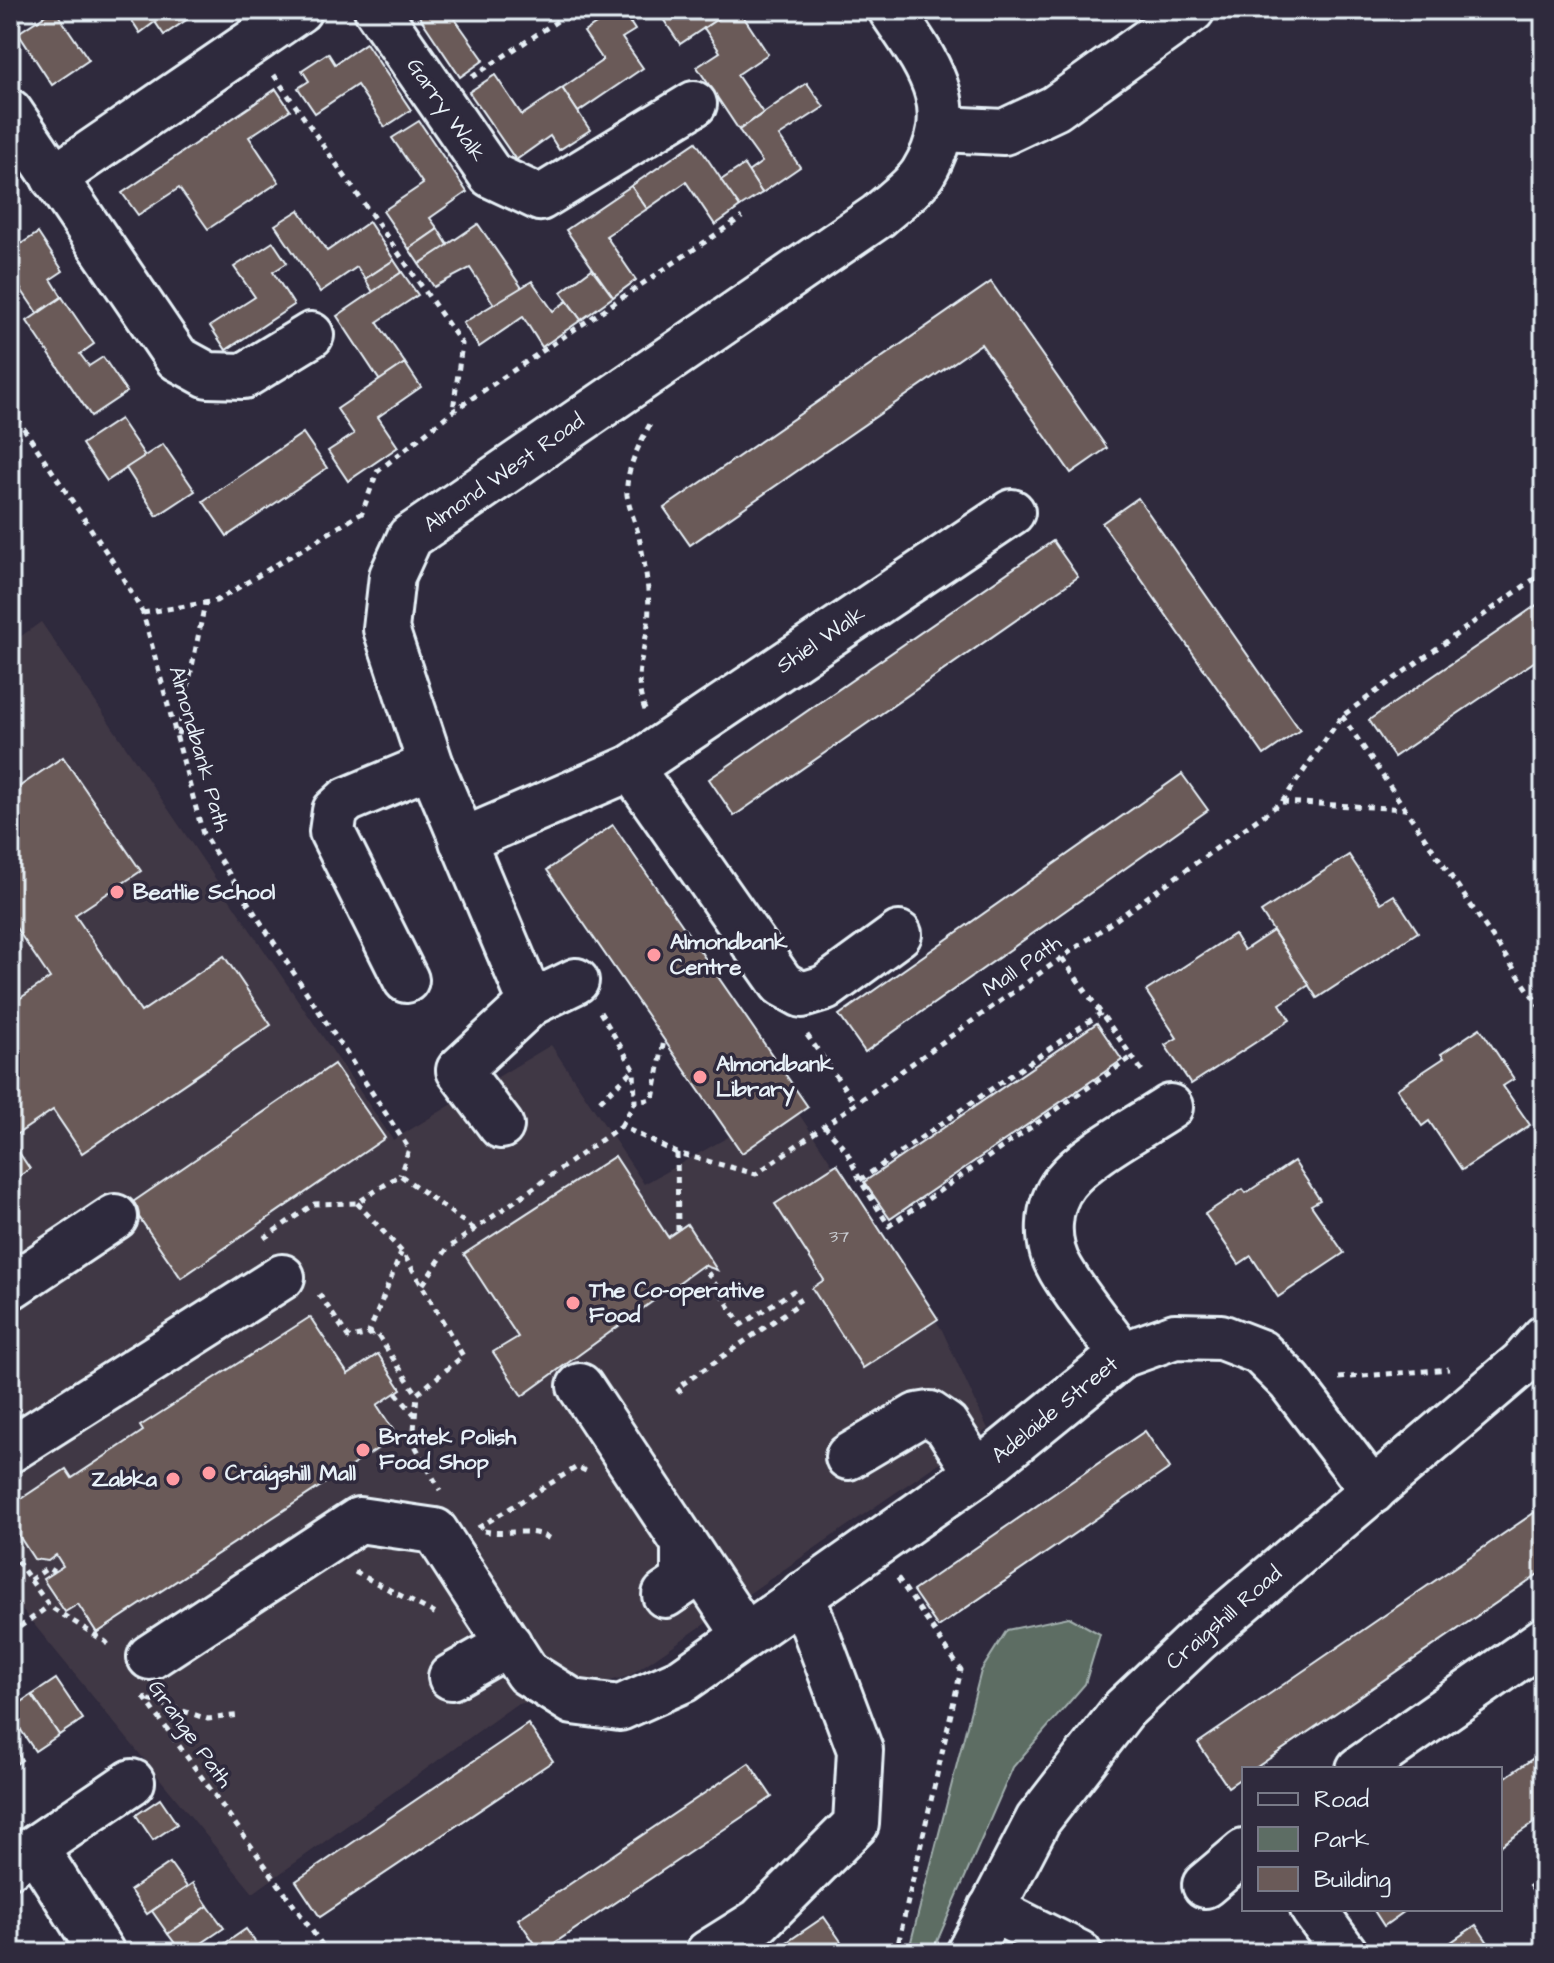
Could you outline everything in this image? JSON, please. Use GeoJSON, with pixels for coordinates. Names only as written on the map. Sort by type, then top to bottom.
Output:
{"type":"FeatureCollection","features":[{"type":"Feature","properties":{"kind":"street"},"geometry":{"type":"LineString","coordinates":[[54,178],[299,10]]}},
{"type":"Feature","properties":{"kind":"street","name":"Garry Walk"},"geometry":{"type":"LineString","coordinates":[[377,10],[491,175],[540,198],[694,104]]}},
{"type":"Feature","properties":{"kind":"street"},"geometry":{"type":"LineString","coordinates":[[891,10],[936,81],[942,129],[1004,132],[1055,108],[1192,10]]}},
{"type":"Feature","properties":{"kind":"street"},"geometry":{"type":"LineString","coordinates":[[10,112],[177,358],[208,375],[244,376],[311,335]]}},
{"type":"Feature","properties":{"kind":"street","name":"Almond West Road"},"geometry":{"type":"LineString","coordinates":[[531,1003],[431,765],[386,629],[392,576],[410,537],[878,216],[922,175],[942,129]]}},
{"type":"Feature","properties":{"kind":"street","name":"Shiel Walk"},"geometry":{"type":"LineString","coordinates":[[462,841],[645,758],[1012,512]]}},
{"type":"Feature","properties":{"kind":"street"},"geometry":{"type":"LineString","coordinates":[[645,758],[782,984],[802,995],[825,988],[899,934]]}},
{"type":"Feature","properties":{"kind":"street"},"geometry":{"type":"LineString","coordinates":[[406,980],[332,832],[335,811],[347,800],[431,765]]}},
{"type":"Feature","properties":{"kind":"street"},"geometry":{"type":"LineString","coordinates":[[501,1126],[459,1070],[531,1003],[576,981]]}},
{"type":"Feature","properties":{"kind":"street"},"geometry":{"type":"LineString","coordinates":[[1122,1355],[1059,1267],[1051,1245],[1049,1215],[1063,1184],[1085,1163],[1170,1107]]}},
{"type":"Feature","properties":{"kind":"street"},"geometry":{"type":"LineString","coordinates":[[10,1287],[115,1217]]}},
{"type":"Feature","properties":{"kind":"street"},"geometry":{"type":"LineString","coordinates":[[10,1450],[296,1280]]}},
{"type":"Feature","properties":{"kind":"street","name":"Adelaide Street"},"geometry":{"type":"LineString","coordinates":[[141,1677],[359,1520],[435,1531],[527,1673],[573,1702],[620,1708],[683,1680],[977,1473],[1122,1355],[1175,1336],[1221,1337],[1260,1352],[1290,1382],[1373,1491]]}},
{"type":"Feature","properties":{"kind":"street","name":"Craigshill Road"},"geometry":{"type":"LineString","coordinates":[[969,1953],[1038,1820],[1124,1709],[1197,1640],[1522,1363],[1544,1338]]}},
{"type":"Feature","properties":{"kind":"street"},"geometry":{"type":"LineString","coordinates":[[580,1386],[745,1635]]}},
{"type":"Feature","properties":{"kind":"street"},"geometry":{"type":"LineString","coordinates":[[848,1457],[906,1421],[930,1414],[946,1425],[977,1473]]}},
{"type":"Feature","properties":{"kind":"street"},"geometry":{"type":"LineString","coordinates":[[665,1595],[684,1582],[684,1546]]}},
{"type":"Feature","properties":{"kind":"street"},"geometry":{"type":"LineString","coordinates":[[708,1953],[759,1921],[856,1824],[860,1750],[802,1595]]}},
{"type":"Feature","properties":{"kind":"street"},"geometry":{"type":"LineString","coordinates":[[451,1677],[499,1628]]}},
{"type":"Feature","properties":{"kind":"street"},"geometry":{"type":"LineString","coordinates":[[1362,1767],[1544,1640]]}},
{"type":"Feature","properties":{"kind":"street"},"geometry":{"type":"LineString","coordinates":[[102,1953],[23,1857],[132,1782]]}},
{"type":"Feature","properties":{"kind":"street"},"geometry":{"type":"LineString","coordinates":[[1205,1885],[1242,1854]]}},
{"type":"Feature","properties":{"kind":"street"},"geometry":{"type":"LineString","coordinates":[[991,1909],[1079,1953]]}},
{"type":"Feature","properties":{"kind":"street"},"geometry":{"type":"LineString","coordinates":[[1314,1911],[1345,1953]]}},
{"type":"Feature","properties":{"kind":"path"},"geometry":{"type":"LineString","coordinates":[[437,99],[574,10]]}},
{"type":"Feature","properties":{"kind":"path"},"geometry":{"type":"LineString","coordinates":[[252,42],[462,344],[453,411]]}},
{"type":"Feature","properties":{"kind":"path"},"geometry":{"type":"LineString","coordinates":[[143,613],[216,601],[362,513],[377,472],[453,411],[742,217]]}},
{"type":"Feature","properties":{"kind":"path"},"geometry":{"type":"LineString","coordinates":[[645,758],[638,663],[648,624],[648,587],[627,494],[632,463],[666,397],[658,367]]}},
{"type":"Feature","properties":{"kind":"path","name":"Almondbank Path"},"geometry":{"type":"LineString","coordinates":[[10,408],[117,568],[143,613],[203,834],[409,1149],[400,1175]]}},
{"type":"Feature","properties":{"kind":"path","name":"Mall Path"},"geometry":{"type":"LineString","coordinates":[[621,1126],[677,1153],[756,1174],[1282,802],[1342,716],[1544,572]]}},
{"type":"Feature","properties":{"kind":"path"},"geometry":{"type":"LineString","coordinates":[[178,738],[205,603]]}},
{"type":"Feature","properties":{"kind":"path"},"geometry":{"type":"LineString","coordinates":[[1342,716],[1544,1013]]}},
{"type":"Feature","properties":{"kind":"path"},"geometry":{"type":"LineString","coordinates":[[1282,802],[1407,809]]}},
{"type":"Feature","properties":{"kind":"path"},"geometry":{"type":"LineString","coordinates":[[1062,958],[1170,1107]]}},
{"type":"Feature","properties":{"kind":"path"},"geometry":{"type":"LineString","coordinates":[[423,1284],[447,1249],[621,1126],[635,1102],[634,1069],[582,983],[576,981]]}},
{"type":"Feature","properties":{"kind":"path"},"geometry":{"type":"LineString","coordinates":[[802,995],[805,1031],[855,1103]]}},
{"type":"Feature","properties":{"kind":"path"},"geometry":{"type":"LineString","coordinates":[[860,1180],[1101,1013]]}},
{"type":"Feature","properties":{"kind":"path"},"geometry":{"type":"LineString","coordinates":[[635,1102],[653,1099],[664,1040]]}},
{"type":"Feature","properties":{"kind":"path"},"geometry":{"type":"LineString","coordinates":[[824,1125],[846,1150],[860,1180],[889,1226],[1132,1057]]}},
{"type":"Feature","properties":{"kind":"path"},"geometry":{"type":"LineString","coordinates":[[600,1101],[634,1069]]}},
{"type":"Feature","properties":{"kind":"path"},"geometry":{"type":"LineString","coordinates":[[677,1153],[678,1230]]}},
{"type":"Feature","properties":{"kind":"path"},"geometry":{"type":"LineString","coordinates":[[357,1203],[401,1253],[423,1284],[463,1356],[417,1394]]}},
{"type":"Feature","properties":{"kind":"path"},"geometry":{"type":"LineString","coordinates":[[368,1335],[401,1253]]}},
{"type":"Feature","properties":{"kind":"path"},"geometry":{"type":"LineString","coordinates":[[681,1393],[677,1388],[800,1303],[793,1291],[741,1325],[703,1265]]}},
{"type":"Feature","properties":{"kind":"path"},"geometry":{"type":"LineString","coordinates":[[296,1280],[349,1338],[376,1333],[417,1394],[413,1442],[441,1493]]}},
{"type":"Feature","properties":{"kind":"path"},"geometry":{"type":"LineString","coordinates":[[1290,1382],[1460,1368]]}},
{"type":"Feature","properties":{"kind":"path"},"geometry":{"type":"LineString","coordinates":[[396,1393],[415,1415]]}},
{"type":"Feature","properties":{"kind":"path"},"geometry":{"type":"LineString","coordinates":[[475,1530],[577,1467],[589,1472]]}},
{"type":"Feature","properties":{"kind":"path"},"geometry":{"type":"LineString","coordinates":[[467,1520],[484,1542]]}},
{"type":"Feature","properties":{"kind":"path"},"geometry":{"type":"LineString","coordinates":[[475,1530],[497,1534],[527,1531],[542,1533],[550,1539]]}},
{"type":"Feature","properties":{"kind":"path"},"geometry":{"type":"LineString","coordinates":[[874,1543],[961,1670],[896,1953]]}},
{"type":"Feature","properties":{"kind":"path","name":"Grange Path"},"geometry":{"type":"LineString","coordinates":[[10,1551],[49,1606],[106,1642],[141,1677],[328,1953]]}},
{"type":"Feature","properties":{"kind":"path"},"geometry":{"type":"LineString","coordinates":[[30,1580],[48,1568],[54,1572]]}},
{"type":"Feature","properties":{"kind":"path"},"geometry":{"type":"LineString","coordinates":[[347,1568],[465,1629],[499,1628]]}},
{"type":"Feature","properties":{"kind":"path"},"geometry":{"type":"LineString","coordinates":[[10,1634],[49,1606]]}},
{"type":"Feature","properties":{"kind":"path"},"geometry":{"type":"LineString","coordinates":[[141,1677],[208,1719],[241,1715]]}},
{"type":"Feature","properties":{"kind":"shaded area"},"geometry":{"type":"Polygon","coordinates":[[[41,622],[393,1140],[551,1045],[644,1184],[791,1102],[942,1330],[988,1429],[629,1676],[515,1705],[253,1893],[15,1601],[10,1604],[10,644],[41,622]]]}},
{"type":"Feature","properties":{"kind":"green space"},"geometry":{"type":"Polygon","coordinates":[[[1069,1617],[1100,1634],[1085,1684],[1013,1767],[932,1953],[908,1953],[981,1671],[1007,1630],[1069,1617]]]}},
{"type":"Feature","properties":{"kind":"building"},"geometry":{"type":"Polygon","coordinates":[[[53,10],[89,60],[52,85],[18,33],[53,10]]]}},
{"type":"Feature","properties":{"kind":"building"},"geometry":{"type":"Polygon","coordinates":[[[125,10],[201,10],[164,35],[155,22],[140,33],[125,10]]]}},
{"type":"Feature","properties":{"kind":"building"},"geometry":{"type":"Polygon","coordinates":[[[415,10],[468,10],[455,19],[484,60],[460,77],[415,10]]]}},
{"type":"Feature","properties":{"kind":"building"},"geometry":{"type":"Polygon","coordinates":[[[617,10],[622,10],[635,30],[622,38],[643,68],[578,112],[562,88],[603,60],[584,32],[617,10]]]}},
{"type":"Feature","properties":{"kind":"building"},"geometry":{"type":"Polygon","coordinates":[[[622,10],[649,10],[630,23],[622,10]]]}},
{"type":"Feature","properties":{"kind":"building"},"geometry":{"type":"Polygon","coordinates":[[[657,10],[731,10],[680,44],[657,10]]]}},
{"type":"Feature","properties":{"kind":"building"},"geometry":{"type":"Polygon","coordinates":[[[731,10],[739,10],[768,54],[737,75],[763,113],[739,130],[697,67],[720,52],[704,28],[731,10]]]}},
{"type":"Feature","properties":{"kind":"building"},"geometry":{"type":"Polygon","coordinates":[[[366,43],[411,110],[385,127],[357,85],[315,113],[298,88],[309,81],[302,70],[328,53],[335,64],[366,43]]]}},
{"type":"Feature","properties":{"kind":"building"},"geometry":{"type":"Polygon","coordinates":[[[495,75],[522,115],[562,88],[590,130],[559,150],[550,136],[516,160],[469,92],[495,75]]]}},
{"type":"Feature","properties":{"kind":"building"},"geometry":{"type":"Polygon","coordinates":[[[807,83],[824,107],[779,136],[800,167],[762,193],[748,172],[762,162],[739,130],[807,83]]]}},
{"type":"Feature","properties":{"kind":"building"},"geometry":{"type":"Polygon","coordinates":[[[276,89],[290,110],[249,137],[279,182],[208,229],[179,188],[138,215],[122,193],[276,89]]]}},
{"type":"Feature","properties":{"kind":"building"},"geometry":{"type":"Polygon","coordinates":[[[419,121],[467,192],[430,218],[438,229],[409,249],[383,211],[423,184],[392,138],[419,121]]]}},
{"type":"Feature","properties":{"kind":"building"},"geometry":{"type":"Polygon","coordinates":[[[696,142],[740,207],[715,225],[686,182],[647,209],[631,186],[696,142]]]}},
{"type":"Feature","properties":{"kind":"building"},"geometry":{"type":"Polygon","coordinates":[[[744,165],[762,193],[740,207],[721,180],[744,165]]]}},
{"type":"Feature","properties":{"kind":"building"},"geometry":{"type":"Polygon","coordinates":[[[631,186],[647,209],[606,236],[636,280],[613,297],[566,230],[631,186]]]}},
{"type":"Feature","properties":{"kind":"building"},"geometry":{"type":"Polygon","coordinates":[[[299,210],[327,251],[369,222],[394,260],[365,279],[357,267],[320,292],[275,225],[299,210]]]}},
{"type":"Feature","properties":{"kind":"building"},"geometry":{"type":"Polygon","coordinates":[[[478,224],[522,288],[495,306],[470,268],[434,287],[419,264],[478,224]]]}},
{"type":"Feature","properties":{"kind":"building"},"geometry":{"type":"Polygon","coordinates":[[[438,229],[448,245],[419,264],[409,249],[438,229]]]}},
{"type":"Feature","properties":{"kind":"building"},"geometry":{"type":"Polygon","coordinates":[[[38,233],[63,271],[51,279],[62,297],[37,313],[10,273],[10,251],[38,233]]]}},
{"type":"Feature","properties":{"kind":"building"},"geometry":{"type":"Polygon","coordinates":[[[273,242],[287,263],[273,272],[294,305],[226,350],[210,326],[255,297],[234,267],[273,242]]]}},
{"type":"Feature","properties":{"kind":"building"},"geometry":{"type":"Polygon","coordinates":[[[394,260],[402,272],[373,292],[365,279],[394,260]]]}},
{"type":"Feature","properties":{"kind":"building"},"geometry":{"type":"Polygon","coordinates":[[[592,269],[613,297],[581,320],[561,292],[592,269]]]}},
{"type":"Feature","properties":{"kind":"building"},"geometry":{"type":"Polygon","coordinates":[[[402,272],[418,295],[377,322],[405,363],[380,381],[337,316],[402,272]]]}},
{"type":"Feature","properties":{"kind":"building"},"geometry":{"type":"Polygon","coordinates":[[[532,281],[553,311],[567,301],[581,320],[542,347],[523,317],[479,347],[463,323],[532,281]]]}},
{"type":"Feature","properties":{"kind":"building"},"geometry":{"type":"Polygon","coordinates":[[[991,282],[1107,448],[1071,473],[981,344],[690,545],[664,508],[991,282]]]}},
{"type":"Feature","properties":{"kind":"building"},"geometry":{"type":"Polygon","coordinates":[[[62,297],[94,344],[80,354],[89,366],[103,357],[127,392],[91,416],[27,321],[62,297]]]}},
{"type":"Feature","properties":{"kind":"building"},"geometry":{"type":"Polygon","coordinates":[[[405,363],[421,387],[378,417],[398,447],[348,481],[328,451],[354,434],[337,409],[405,363]]]}},
{"type":"Feature","properties":{"kind":"building"},"geometry":{"type":"Polygon","coordinates":[[[120,419],[145,456],[107,481],[82,444],[120,419]]]}},
{"type":"Feature","properties":{"kind":"building"},"geometry":{"type":"Polygon","coordinates":[[[303,433],[327,468],[227,536],[203,501],[303,433]]]}},
{"type":"Feature","properties":{"kind":"building"},"geometry":{"type":"Polygon","coordinates":[[[163,444],[195,491],[157,516],[126,468],[163,444]]]}},
{"type":"Feature","properties":{"kind":"building"},"geometry":{"type":"Polygon","coordinates":[[[1138,498],[1300,730],[1264,755],[1102,523],[1138,498]]]}},
{"type":"Feature","properties":{"kind":"building"},"geometry":{"type":"Polygon","coordinates":[[[1053,541],[1078,577],[734,816],[709,779],[1053,541]]]}},
{"type":"Feature","properties":{"kind":"building"},"geometry":{"type":"Polygon","coordinates":[[[1544,600],[1544,655],[1394,757],[1369,720],[1544,600]]]}},
{"type":"Feature","properties":{"kind":"building"},"geometry":{"type":"Polygon","coordinates":[[[63,757],[141,871],[75,915],[141,1012],[224,956],[271,1025],[82,1153],[53,1110],[10,1139],[10,1005],[50,978],[10,919],[10,793],[63,757]]]}},
{"type":"Feature","properties":{"kind":"building"},"geometry":{"type":"Polygon","coordinates":[[[1182,774],[1208,810],[865,1052],[839,1015],[1182,774]]]}},
{"type":"Feature","properties":{"kind":"building","name":"Almondbank Centre"},"geometry":{"type":"Polygon","coordinates":[[[613,825],[808,1107],[742,1153],[547,870],[613,825]]]}},
{"type":"Feature","properties":{"kind":"building"},"geometry":{"type":"Polygon","coordinates":[[[1349,855],[1381,903],[1394,895],[1418,932],[1317,998],[1261,912],[1349,855]]]}},
{"type":"Feature","properties":{"kind":"building"},"geometry":{"type":"Polygon","coordinates":[[[1273,931],[1309,985],[1280,1004],[1290,1020],[1191,1084],[1165,1045],[1177,1038],[1146,991],[1234,934],[1244,950],[1273,931]]]}},
{"type":"Feature","properties":{"kind":"building"},"geometry":{"type":"Polygon","coordinates":[[[1097,1023],[1122,1060],[890,1219],[864,1182],[1097,1023]]]}},
{"type":"Feature","properties":{"kind":"building"},"geometry":{"type":"Polygon","coordinates":[[[1480,1028],[1514,1079],[1503,1086],[1530,1125],[1462,1170],[1429,1121],[1422,1126],[1397,1089],[1444,1058],[1441,1054],[1480,1028]]]}},
{"type":"Feature","properties":{"kind":"building"},"geometry":{"type":"Polygon","coordinates":[[[334,1064],[385,1138],[181,1278],[130,1204],[334,1064]]]}},
{"type":"Feature","properties":{"kind":"building"},"geometry":{"type":"Polygon","coordinates":[[[10,1139],[30,1169],[10,1182],[10,1139]]]}},
{"type":"Feature","properties":{"kind":"building","name":"The Co-operative Food"},"geometry":{"type":"Polygon","coordinates":[[[615,1156],[668,1237],[687,1224],[717,1270],[703,1265],[522,1396],[493,1352],[518,1337],[464,1254],[615,1156]]]}},
{"type":"Feature","properties":{"kind":"building"},"geometry":{"type":"Polygon","coordinates":[[[1294,1161],[1320,1200],[1311,1205],[1344,1253],[1278,1297],[1251,1256],[1239,1264],[1205,1214],[1243,1189],[1246,1193],[1294,1161]]]}},
{"type":"Feature","properties":{"kind":"building"},"geometry":{"type":"Polygon","coordinates":[[[837,1164],[938,1319],[863,1368],[812,1288],[824,1280],[775,1204],[837,1164]]]}},
{"type":"Feature","properties":{"kind":"building","name":"Craigshill Mall"},"geometry":{"type":"Polygon","coordinates":[[[310,1317],[348,1374],[378,1354],[401,1389],[377,1405],[397,1436],[97,1633],[78,1604],[65,1612],[43,1579],[63,1566],[56,1555],[48,1561],[34,1559],[10,1522],[10,1506],[66,1469],[72,1478],[143,1431],[140,1426],[310,1317]]]}},
{"type":"Feature","properties":{"kind":"building"},"geometry":{"type":"Polygon","coordinates":[[[1145,1431],[1170,1468],[938,1627],[913,1591],[1145,1431]]]}},
{"type":"Feature","properties":{"kind":"building"},"geometry":{"type":"Polygon","coordinates":[[[1544,1506],[1544,1570],[1257,1767],[1242,1767],[1242,1777],[1228,1787],[1198,1743],[1544,1506]]]}},
{"type":"Feature","properties":{"kind":"building"},"geometry":{"type":"Polygon","coordinates":[[[56,1679],[83,1719],[59,1735],[32,1695],[56,1679]]]}},
{"type":"Feature","properties":{"kind":"building"},"geometry":{"type":"Polygon","coordinates":[[[32,1695],[59,1735],[35,1751],[10,1714],[10,1710],[32,1695]]]}},
{"type":"Feature","properties":{"kind":"building"},"geometry":{"type":"Polygon","coordinates":[[[528,1724],[553,1761],[320,1917],[296,1881],[528,1724]]]}},
{"type":"Feature","properties":{"kind":"building"},"geometry":{"type":"Polygon","coordinates":[[[10,1743],[22,1760],[10,1768],[10,1743]]]}},
{"type":"Feature","properties":{"kind":"building"},"geometry":{"type":"Polygon","coordinates":[[[1544,1751],[1544,1816],[1502,1845],[1502,1780],[1544,1751]]]}},
{"type":"Feature","properties":{"kind":"building"},"geometry":{"type":"Polygon","coordinates":[[[749,1763],[772,1797],[541,1952],[518,1919],[749,1763]]]}},
{"type":"Feature","properties":{"kind":"building"},"geometry":{"type":"Polygon","coordinates":[[[160,1799],[177,1824],[153,1840],[136,1815],[160,1799]]]}},
{"type":"Feature","properties":{"kind":"building"},"geometry":{"type":"Polygon","coordinates":[[[170,1863],[187,1887],[147,1914],[130,1890],[170,1863]]]}},
{"type":"Feature","properties":{"kind":"building"},"geometry":{"type":"Polygon","coordinates":[[[1544,1876],[1544,1908],[1529,1886],[1544,1876]]]}},
{"type":"Feature","properties":{"kind":"building"},"geometry":{"type":"Polygon","coordinates":[[[193,1883],[208,1906],[168,1934],[152,1911],[193,1883]]]}},
{"type":"Feature","properties":{"kind":"building"},"geometry":{"type":"Polygon","coordinates":[[[208,1906],[224,1928],[187,1953],[182,1953],[168,1934],[208,1906]]]}},
{"type":"Feature","properties":{"kind":"building"},"geometry":{"type":"Polygon","coordinates":[[[1374,1911],[1405,1911],[1384,1926],[1374,1911]]]}},
{"type":"Feature","properties":{"kind":"building"},"geometry":{"type":"Polygon","coordinates":[[[824,1917],[849,1953],[771,1953],[824,1917]]]}},
{"type":"Feature","properties":{"kind":"building"},"geometry":{"type":"Polygon","coordinates":[[[1476,1925],[1495,1953],[1435,1953],[1476,1925]]]}},
{"type":"Feature","properties":{"kind":"building"},"geometry":{"type":"Polygon","coordinates":[[[246,1929],[263,1953],[211,1953],[246,1929]]]}},
{"type":"Feature","properties":{"kind":"building"},"geometry":{"type":"Polygon","coordinates":[[[16,1935],[28,1953],[10,1953],[10,1939],[16,1935]]]}},
{"type":"Feature","properties":{"kind":"place","name":"Beatlie School"},"geometry":{"type":"Point","coordinates":[117,892]}},
{"type":"Feature","properties":{"kind":"place","name":"Almondbank Centre"},"geometry":{"type":"Point","coordinates":[654,955]}},
{"type":"Feature","properties":{"kind":"place","name":"Almondbank Library"},"geometry":{"type":"Point","coordinates":[700,1077]}},
{"type":"Feature","properties":{"kind":"place","name":"The Co-operative Food"},"geometry":{"type":"Point","coordinates":[573,1303]}},
{"type":"Feature","properties":{"kind":"place","name":"Bratek Polish Food Shop"},"geometry":{"type":"Point","coordinates":[363,1450]}},
{"type":"Feature","properties":{"kind":"place","name":"Craigshill Mall"},"geometry":{"type":"Point","coordinates":[209,1473]}},
{"type":"Feature","properties":{"kind":"place","name":"Zabka"},"geometry":{"type":"Point","coordinates":[173,1479]}}]}
